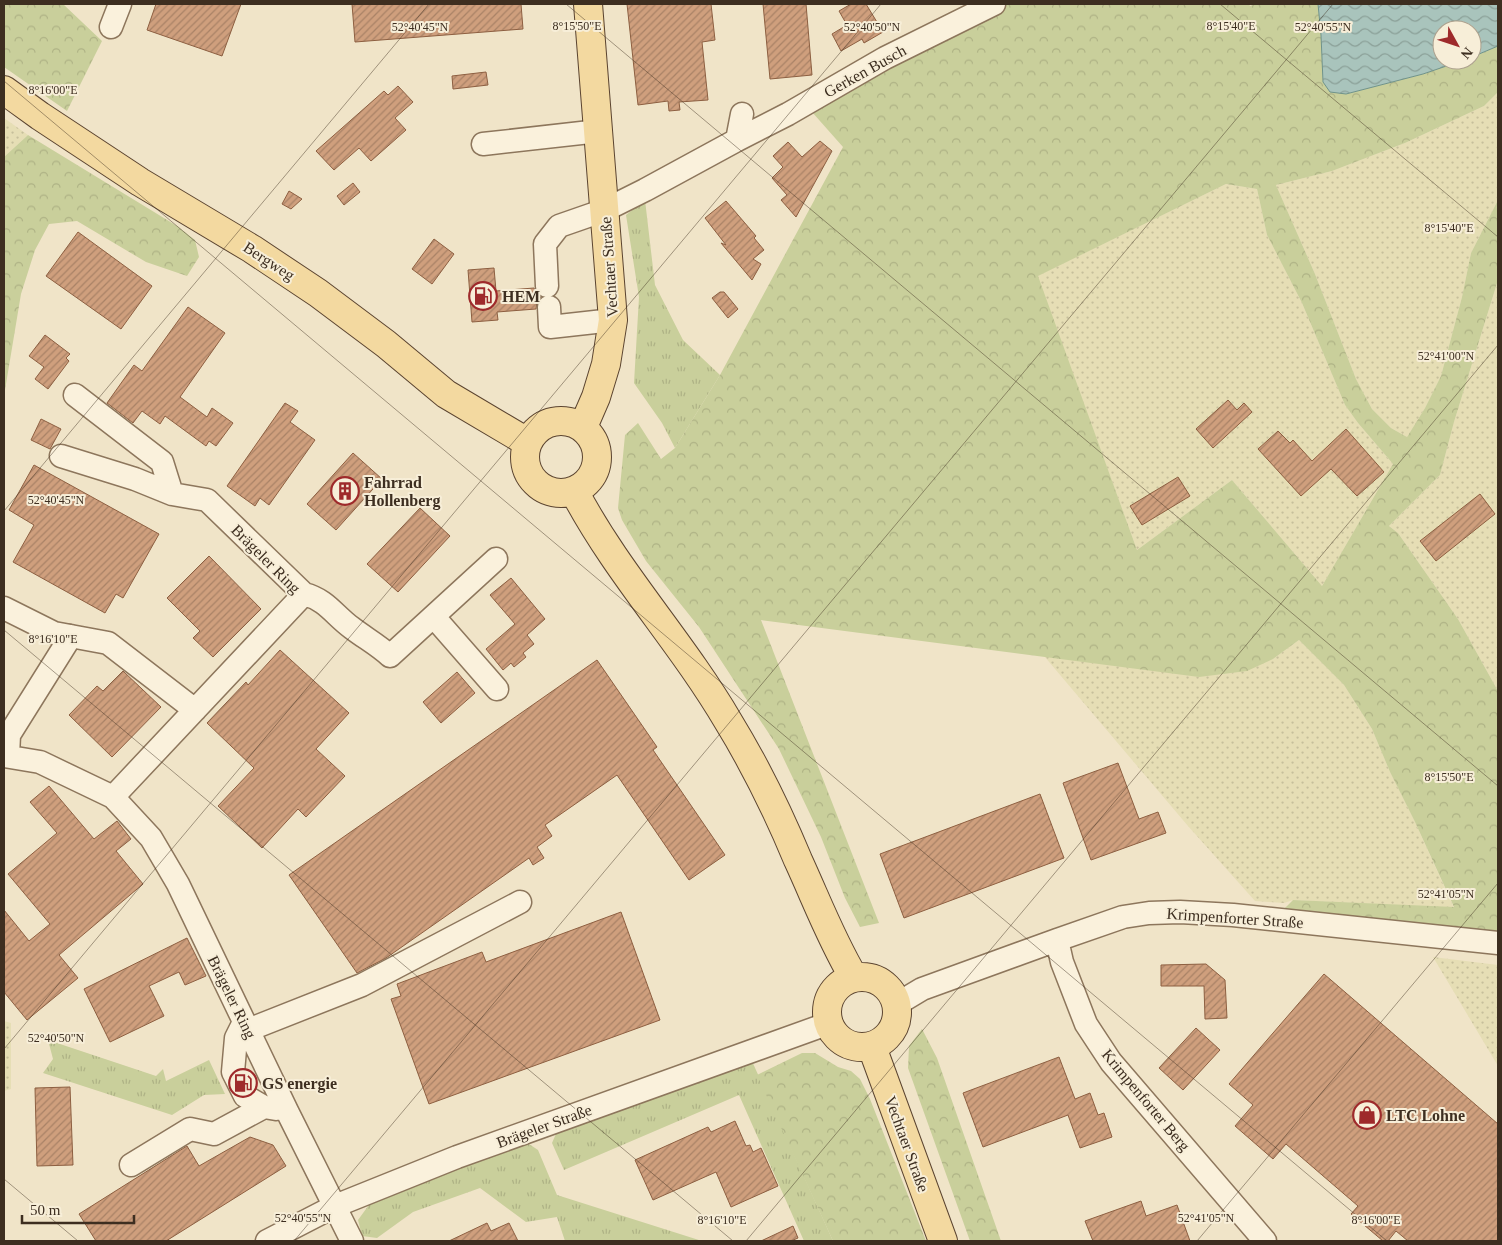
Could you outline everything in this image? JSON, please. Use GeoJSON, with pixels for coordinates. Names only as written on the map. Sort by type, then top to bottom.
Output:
{"type":"FeatureCollection","features":[{"type":"Feature","properties":{"kind":"main road","name":"Vechtaer Straße"},"geometry":{"type":"LineString","coordinates":[[582,427],[596,397],[606,364],[613,320],[588,4]]}},
{"type":"Feature","properties":{"kind":"main road","name":"Bergweg"},"geometry":{"type":"LineString","coordinates":[[4,90],[40,116],[132,176],[252,249],[318,293],[386,344],[446,394],[527,442]]}},
{"type":"Feature","properties":{"kind":"main road"},"geometry":{"type":"LineString","coordinates":[[552,421],[573,422],[582,427],[596,445],[597,462],[591,477],[583,486],[574,491],[563,493],[552,492],[534,482],[528,473],[524,452],[533,432],[542,425],[552,421]]}},
{"type":"Feature","properties":{"kind":"main road"},"geometry":{"type":"LineString","coordinates":[[574,491],[587,516],[631,582],[691,664],[728,720],[759,777],[797,857],[837,950],[853,976]]}},
{"type":"Feature","properties":{"kind":"main road"},"geometry":{"type":"LineString","coordinates":[[853,976],[868,977],[880,981],[892,992],[897,1004],[897,1020],[892,1031],[881,1042],[872,1047],[858,1048],[846,1045],[840,1041],[827,1024],[826,1010],[830,996],[838,986],[853,976]]}},
{"type":"Feature","properties":{"kind":"main road","name":"Vechtaer Straße"},"geometry":{"type":"LineString","coordinates":[[872,1047],[943,1241]]}},
{"type":"Feature","properties":{"kind":"street"},"geometry":{"type":"LineString","coordinates":[[112,27],[120,4]]}},
{"type":"Feature","properties":{"kind":"street","name":"Gerken Busch"},"geometry":{"type":"LineString","coordinates":[[613,320],[550,327],[546,244],[559,226],[605,210],[645,190],[788,114],[885,58],[994,4]]}},
{"type":"Feature","properties":{"kind":"street"},"geometry":{"type":"LineString","coordinates":[[737,140],[742,114]]}},
{"type":"Feature","properties":{"kind":"street"},"geometry":{"type":"LineString","coordinates":[[483,144],[599,131]]}},
{"type":"Feature","properties":{"kind":"street"},"geometry":{"type":"LineString","coordinates":[[75,395],[162,462],[172,494]]}},
{"type":"Feature","properties":{"kind":"street","name":"Brägeler Ring"},"geometry":{"type":"LineString","coordinates":[[61,456],[135,479],[172,494],[207,500],[304,594],[113,797]]}},
{"type":"Feature","properties":{"kind":"street"},"geometry":{"type":"LineString","coordinates":[[304,594],[318,598],[350,628],[379,645],[390,656],[496,559]]}},
{"type":"Feature","properties":{"kind":"street"},"geometry":{"type":"LineString","coordinates":[[4,608],[54,632],[108,643],[195,710]]}},
{"type":"Feature","properties":{"kind":"street"},"geometry":{"type":"LineString","coordinates":[[434,617],[497,689]]}},
{"type":"Feature","properties":{"kind":"street"},"geometry":{"type":"LineString","coordinates":[[6,756],[9,735],[71,636]]}},
{"type":"Feature","properties":{"kind":"street","name":"Brägeler Ring"},"geometry":{"type":"LineString","coordinates":[[6,756],[40,762],[113,797],[151,838],[178,884],[286,1111],[352,1241]]}},
{"type":"Feature","properties":{"kind":"street"},"geometry":{"type":"LineString","coordinates":[[286,1111],[260,1104],[245,1096],[233,1072],[236,1038],[246,1026],[362,984],[520,902]]}},
{"type":"Feature","properties":{"kind":"street","name":"Krimpenforter Straße"},"geometry":{"type":"LineString","coordinates":[[897,1004],[922,989],[1057,940],[1123,917],[1149,913],[1180,912],[1232,915],[1498,943]]}},
{"type":"Feature","properties":{"kind":"street","name":"Krimpenforter Berg"},"geometry":{"type":"LineString","coordinates":[[1057,940],[1062,962],[1086,1024],[1111,1062],[1265,1241]]}},
{"type":"Feature","properties":{"kind":"street","name":"Brägeler Straße"},"geometry":{"type":"LineString","coordinates":[[267,1241],[335,1206],[457,1158],[827,1024]]}},
{"type":"Feature","properties":{"kind":"street"},"geometry":{"type":"LineString","coordinates":[[131,1165],[190,1129],[214,1134],[260,1104]]}},
{"type":"Feature","properties":{"kind":"shaded area"},"geometry":{"type":"Polygon","coordinates":[[[1498,92],[1498,200],[1471,253],[1462,297],[1441,376],[1425,408],[1407,437],[1391,428],[1372,409],[1356,379],[1315,274],[1276,185],[1332,171],[1405,143],[1484,106],[1498,92]]]}},
{"type":"Feature","properties":{"kind":"shaded area"},"geometry":{"type":"Polygon","coordinates":[[[4,118],[28,135],[4,157],[4,118]]]}},
{"type":"Feature","properties":{"kind":"shaded area"},"geometry":{"type":"Polygon","coordinates":[[[1226,184],[1257,189],[1267,235],[1302,303],[1345,405],[1393,464],[1322,586],[1232,480],[1137,550],[1037,276],[1226,184]]]}},
{"type":"Feature","properties":{"kind":"shaded area"},"geometry":{"type":"Polygon","coordinates":[[[1498,280],[1498,691],[1458,619],[1398,533],[1389,526],[1440,475],[1454,422],[1498,280]]]}},
{"type":"Feature","properties":{"kind":"shaded area"},"geometry":{"type":"Polygon","coordinates":[[[1299,640],[1344,685],[1372,729],[1390,772],[1454,908],[1293,900],[1284,903],[1255,901],[1188,826],[1044,656],[1195,676],[1273,659],[1299,640]]]}},
{"type":"Feature","properties":{"kind":"shaded area"},"geometry":{"type":"Polygon","coordinates":[[[1433,957],[1498,965],[1498,1066],[1433,957]]]}},
{"type":"Feature","properties":{"kind":"shaded area"},"geometry":{"type":"Polygon","coordinates":[[[4,1021],[11,1023],[11,1089],[4,1091],[4,1021]]]}},
{"type":"Feature","properties":{"kind":"green space"},"geometry":{"type":"Polygon","coordinates":[[[4,4],[63,4],[102,41],[67,111],[4,67],[4,4]]]}},
{"type":"Feature","properties":{"kind":"green space"},"geometry":{"type":"Polygon","coordinates":[[[980,4],[1249,4],[1250,6],[1255,4],[1318,4],[1323,82],[1346,94],[1435,70],[1482,70],[1482,53],[1498,46],[1498,92],[1484,106],[1405,143],[1332,171],[1276,185],[1315,274],[1356,379],[1372,409],[1391,428],[1407,437],[1425,408],[1441,376],[1462,297],[1471,253],[1498,200],[1498,280],[1454,422],[1440,475],[1389,526],[1398,533],[1458,619],[1498,691],[1498,932],[1284,909],[1293,900],[1454,907],[1390,772],[1372,729],[1344,685],[1299,640],[1273,659],[1247,671],[1199,677],[761,620],[879,923],[860,927],[845,898],[821,837],[779,749],[699,627],[646,561],[622,520],[618,508],[625,435],[638,423],[661,459],[675,448],[720,375],[843,147],[812,112],[980,4]],[[1226,184],[1038,276],[1137,550],[1232,480],[1322,586],[1393,464],[1345,405],[1302,303],[1267,235],[1257,189],[1226,184]]]}},
{"type":"Feature","properties":{"kind":"green space"},"geometry":{"type":"Polygon","coordinates":[[[28,135],[177,226],[195,240],[199,257],[187,276],[146,262],[77,221],[49,224],[35,250],[21,294],[4,396],[4,157],[28,135]]]}},
{"type":"Feature","properties":{"kind":"green space"},"geometry":{"type":"Polygon","coordinates":[[[645,200],[655,285],[683,340],[720,375],[675,448],[662,423],[634,383],[639,297],[626,215],[645,200]]]}},
{"type":"Feature","properties":{"kind":"green space"},"geometry":{"type":"Polygon","coordinates":[[[922,1029],[937,1058],[1001,1241],[970,1241],[908,1068],[909,1046],[922,1029]]]}},
{"type":"Feature","properties":{"kind":"green space"},"geometry":{"type":"Polygon","coordinates":[[[48,1040],[156,1076],[163,1069],[166,1081],[209,1060],[225,1094],[204,1095],[172,1115],[43,1073],[53,1059],[48,1040]]]}},
{"type":"Feature","properties":{"kind":"green space"},"geometry":{"type":"Polygon","coordinates":[[[802,1053],[815,1053],[838,1067],[851,1071],[860,1079],[870,1099],[926,1241],[833,1241],[757,1075],[802,1053]]]}},
{"type":"Feature","properties":{"kind":"green space"},"geometry":{"type":"Polygon","coordinates":[[[751,1059],[833,1241],[804,1241],[739,1095],[564,1170],[552,1143],[558,1129],[751,1059]]]}},
{"type":"Feature","properties":{"kind":"green space"},"geometry":{"type":"Polygon","coordinates":[[[526,1142],[538,1150],[557,1195],[702,1241],[565,1241],[557,1217],[526,1222],[480,1188],[413,1212],[377,1238],[362,1236],[358,1220],[371,1202],[526,1142]]]}},
{"type":"Feature","properties":{"kind":"water"},"geometry":{"type":"Polygon","coordinates":[[[1318,4],[1498,4],[1498,46],[1482,53],[1482,20],[1432,20],[1432,70],[1435,70],[1346,94],[1330,92],[1323,82],[1318,4]]]}},
{"type":"Feature","properties":{"kind":"building"},"geometry":{"type":"Polygon","coordinates":[[[156,4],[241,4],[222,56],[147,30],[156,4]]]}},
{"type":"Feature","properties":{"kind":"building"},"geometry":{"type":"Polygon","coordinates":[[[352,4],[521,4],[523,29],[355,42],[352,4]]]}},
{"type":"Feature","properties":{"kind":"building"},"geometry":{"type":"Polygon","coordinates":[[[627,4],[711,4],[715,40],[702,42],[708,100],[679,102],[680,110],[669,111],[668,101],[638,105],[627,4]]]}},
{"type":"Feature","properties":{"kind":"building"},"geometry":{"type":"Polygon","coordinates":[[[763,4],[806,4],[812,75],[770,79],[763,4]]]}},
{"type":"Feature","properties":{"kind":"building"},"geometry":{"type":"Polygon","coordinates":[[[851,4],[866,4],[883,32],[864,43],[862,39],[841,51],[832,34],[847,25],[839,11],[851,4]]]}},
{"type":"Feature","properties":{"kind":"building"},"geometry":{"type":"Polygon","coordinates":[[[486,72],[488,85],[453,89],[452,76],[486,72]]]}},
{"type":"Feature","properties":{"kind":"building"},"geometry":{"type":"Polygon","coordinates":[[[398,86],[413,102],[395,118],[406,130],[371,161],[359,148],[334,170],[316,151],[384,91],[388,95],[398,86]]]}},
{"type":"Feature","properties":{"kind":"building"},"geometry":{"type":"Polygon","coordinates":[[[820,141],[832,151],[796,217],[781,200],[787,195],[772,178],[783,167],[773,156],[788,142],[802,157],[820,141]]]}},
{"type":"Feature","properties":{"kind":"building"},"geometry":{"type":"Polygon","coordinates":[[[353,183],[360,192],[344,205],[337,196],[353,183]]]}},
{"type":"Feature","properties":{"kind":"building"},"geometry":{"type":"Polygon","coordinates":[[[289,191],[302,199],[291,209],[282,204],[289,191]]]}},
{"type":"Feature","properties":{"kind":"building"},"geometry":{"type":"Polygon","coordinates":[[[726,201],[756,236],[754,238],[764,250],[753,259],[761,264],[752,280],[721,243],[726,245],[705,218],[726,201]]]}},
{"type":"Feature","properties":{"kind":"building"},"geometry":{"type":"Polygon","coordinates":[[[78,232],[152,286],[121,329],[46,276],[78,232]]]}},
{"type":"Feature","properties":{"kind":"building"},"geometry":{"type":"Polygon","coordinates":[[[434,239],[454,254],[432,284],[412,269],[434,239]]]}},
{"type":"Feature","properties":{"kind":"building"},"geometry":{"type":"Polygon","coordinates":[[[494,268],[496,291],[534,288],[541,297],[537,301],[536,309],[497,312],[498,320],[472,322],[468,270],[494,268]]]}},
{"type":"Feature","properties":{"kind":"building"},"geometry":{"type":"Polygon","coordinates":[[[720,292],[724,292],[738,309],[728,318],[712,298],[720,292]]]}},
{"type":"Feature","properties":{"kind":"building"},"geometry":{"type":"Polygon","coordinates":[[[188,307],[225,333],[180,397],[207,417],[212,408],[233,423],[216,446],[209,441],[206,446],[165,416],[160,424],[142,411],[133,423],[107,403],[134,365],[142,371],[188,307]]]}},
{"type":"Feature","properties":{"kind":"building"},"geometry":{"type":"Polygon","coordinates":[[[45,335],[70,354],[66,358],[69,361],[48,389],[35,379],[44,367],[29,356],[45,335]]]}},
{"type":"Feature","properties":{"kind":"building"},"geometry":{"type":"Polygon","coordinates":[[[1228,400],[1237,410],[1244,403],[1252,412],[1213,448],[1196,429],[1228,400]]]}},
{"type":"Feature","properties":{"kind":"building"},"geometry":{"type":"Polygon","coordinates":[[[285,403],[298,411],[290,422],[315,440],[269,505],[260,498],[255,506],[227,486],[285,403]]]}},
{"type":"Feature","properties":{"kind":"building"},"geometry":{"type":"Polygon","coordinates":[[[41,419],[61,429],[50,449],[31,440],[41,419]]]}},
{"type":"Feature","properties":{"kind":"building"},"geometry":{"type":"Polygon","coordinates":[[[1346,429],[1384,472],[1357,496],[1331,469],[1301,496],[1258,449],[1278,431],[1290,443],[1293,440],[1312,461],[1346,429]]]}},
{"type":"Feature","properties":{"kind":"building","name":"Fahrrad Hollenberg"},"geometry":{"type":"Polygon","coordinates":[[[353,453],[382,479],[336,530],[307,504],[353,453]]]}},
{"type":"Feature","properties":{"kind":"building"},"geometry":{"type":"Polygon","coordinates":[[[34,465],[159,534],[123,598],[116,594],[105,613],[13,562],[34,525],[9,510],[34,465]]]}},
{"type":"Feature","properties":{"kind":"building"},"geometry":{"type":"Polygon","coordinates":[[[1178,477],[1190,496],[1142,525],[1130,506],[1178,477]]]}},
{"type":"Feature","properties":{"kind":"building"},"geometry":{"type":"Polygon","coordinates":[[[1480,494],[1495,514],[1436,561],[1420,541],[1480,494]]]}},
{"type":"Feature","properties":{"kind":"building"},"geometry":{"type":"Polygon","coordinates":[[[420,508],[450,536],[398,592],[367,564],[420,508]]]}},
{"type":"Feature","properties":{"kind":"building"},"geometry":{"type":"Polygon","coordinates":[[[209,556],[261,609],[213,657],[193,638],[200,631],[167,598],[209,556]]]}},
{"type":"Feature","properties":{"kind":"building"},"geometry":{"type":"Polygon","coordinates":[[[511,578],[545,619],[527,635],[534,644],[523,653],[526,657],[514,667],[511,663],[503,670],[486,649],[515,624],[490,595],[511,578]]]}},
{"type":"Feature","properties":{"kind":"building"},"geometry":{"type":"Polygon","coordinates":[[[280,650],[349,713],[316,749],[345,776],[306,817],[298,809],[262,848],[218,806],[254,768],[207,723],[246,682],[248,685],[280,650]]]}},
{"type":"Feature","properties":{"kind":"building"},"geometry":{"type":"Polygon","coordinates":[[[597,660],[657,747],[653,750],[725,855],[689,880],[617,775],[545,825],[552,836],[537,847],[544,858],[533,865],[529,858],[386,958],[357,973],[289,875],[597,660]]]}},
{"type":"Feature","properties":{"kind":"building"},"geometry":{"type":"Polygon","coordinates":[[[123,671],[161,707],[112,757],[69,715],[97,686],[103,691],[123,671]]]}},
{"type":"Feature","properties":{"kind":"building"},"geometry":{"type":"Polygon","coordinates":[[[457,672],[475,693],[441,723],[423,702],[457,672]]]}},
{"type":"Feature","properties":{"kind":"building"},"geometry":{"type":"Polygon","coordinates":[[[1118,763],[1139,819],[1158,812],[1166,833],[1091,860],[1063,783],[1118,763]]]}},
{"type":"Feature","properties":{"kind":"building"},"geometry":{"type":"Polygon","coordinates":[[[49,786],[94,839],[117,821],[131,839],[116,851],[143,884],[59,955],[78,978],[27,1020],[4,992],[4,910],[29,941],[50,924],[8,874],[57,833],[30,802],[49,786]]]}},
{"type":"Feature","properties":{"kind":"building"},"geometry":{"type":"Polygon","coordinates":[[[1040,794],[1064,858],[904,918],[880,854],[1040,794]]]}},
{"type":"Feature","properties":{"kind":"building"},"geometry":{"type":"Polygon","coordinates":[[[621,912],[660,1020],[429,1104],[391,999],[401,996],[397,984],[482,952],[486,962],[621,912]]]}},
{"type":"Feature","properties":{"kind":"building"},"geometry":{"type":"Polygon","coordinates":[[[187,938],[206,976],[185,985],[179,972],[149,986],[164,1016],[110,1042],[84,989],[187,938]]]}},
{"type":"Feature","properties":{"kind":"building"},"geometry":{"type":"Polygon","coordinates":[[[1206,964],[1225,980],[1227,1018],[1205,1019],[1204,986],[1161,986],[1161,965],[1206,964]]]}},
{"type":"Feature","properties":{"kind":"building","name":"LTC Lohne"},"geometry":{"type":"Polygon","coordinates":[[[1324,974],[1498,1124],[1498,1241],[1408,1241],[1396,1231],[1388,1241],[1383,1241],[1351,1214],[1358,1206],[1286,1144],[1273,1159],[1235,1126],[1253,1105],[1229,1084],[1324,974]]]}},
{"type":"Feature","properties":{"kind":"building"},"geometry":{"type":"Polygon","coordinates":[[[1196,1028],[1220,1050],[1183,1090],[1159,1068],[1196,1028]]]}},
{"type":"Feature","properties":{"kind":"building"},"geometry":{"type":"Polygon","coordinates":[[[1059,1057],[1075,1099],[1090,1093],[1098,1115],[1104,1113],[1112,1137],[1080,1148],[1068,1115],[983,1147],[963,1093],[1059,1057]]]}},
{"type":"Feature","properties":{"kind":"building"},"geometry":{"type":"Polygon","coordinates":[[[70,1087],[73,1165],[37,1166],[35,1088],[70,1087]]]}},
{"type":"Feature","properties":{"kind":"building"},"geometry":{"type":"Polygon","coordinates":[[[735,1121],[746,1146],[750,1145],[753,1152],[761,1148],[778,1186],[731,1207],[716,1172],[653,1200],[635,1160],[708,1127],[711,1132],[735,1121]]]}},
{"type":"Feature","properties":{"kind":"building"},"geometry":{"type":"Polygon","coordinates":[[[250,1137],[273,1145],[286,1166],[166,1241],[96,1241],[79,1214],[187,1146],[199,1166],[250,1137]]]}},
{"type":"Feature","properties":{"kind":"building"},"geometry":{"type":"Polygon","coordinates":[[[1141,1201],[1146,1216],[1177,1205],[1190,1241],[1093,1241],[1085,1221],[1141,1201]]]}},
{"type":"Feature","properties":{"kind":"building"},"geometry":{"type":"Polygon","coordinates":[[[487,1223],[491,1231],[509,1223],[518,1241],[449,1241],[487,1223]]]}},
{"type":"Feature","properties":{"kind":"building"},"geometry":{"type":"Polygon","coordinates":[[[793,1226],[798,1238],[791,1241],[761,1241],[793,1226]]]}},
{"type":"Feature","properties":{"kind":"place","name":"HEM"},"geometry":{"type":"Point","coordinates":[483,296]}},
{"type":"Feature","properties":{"kind":"place","name":"Fahrrad Hollenberg"},"geometry":{"type":"Point","coordinates":[345,491]}},
{"type":"Feature","properties":{"kind":"place","name":"GS energie"},"geometry":{"type":"Point","coordinates":[243,1083]}},
{"type":"Feature","properties":{"kind":"place","name":"LTC Lohne"},"geometry":{"type":"Point","coordinates":[1367,1115]}}]}
